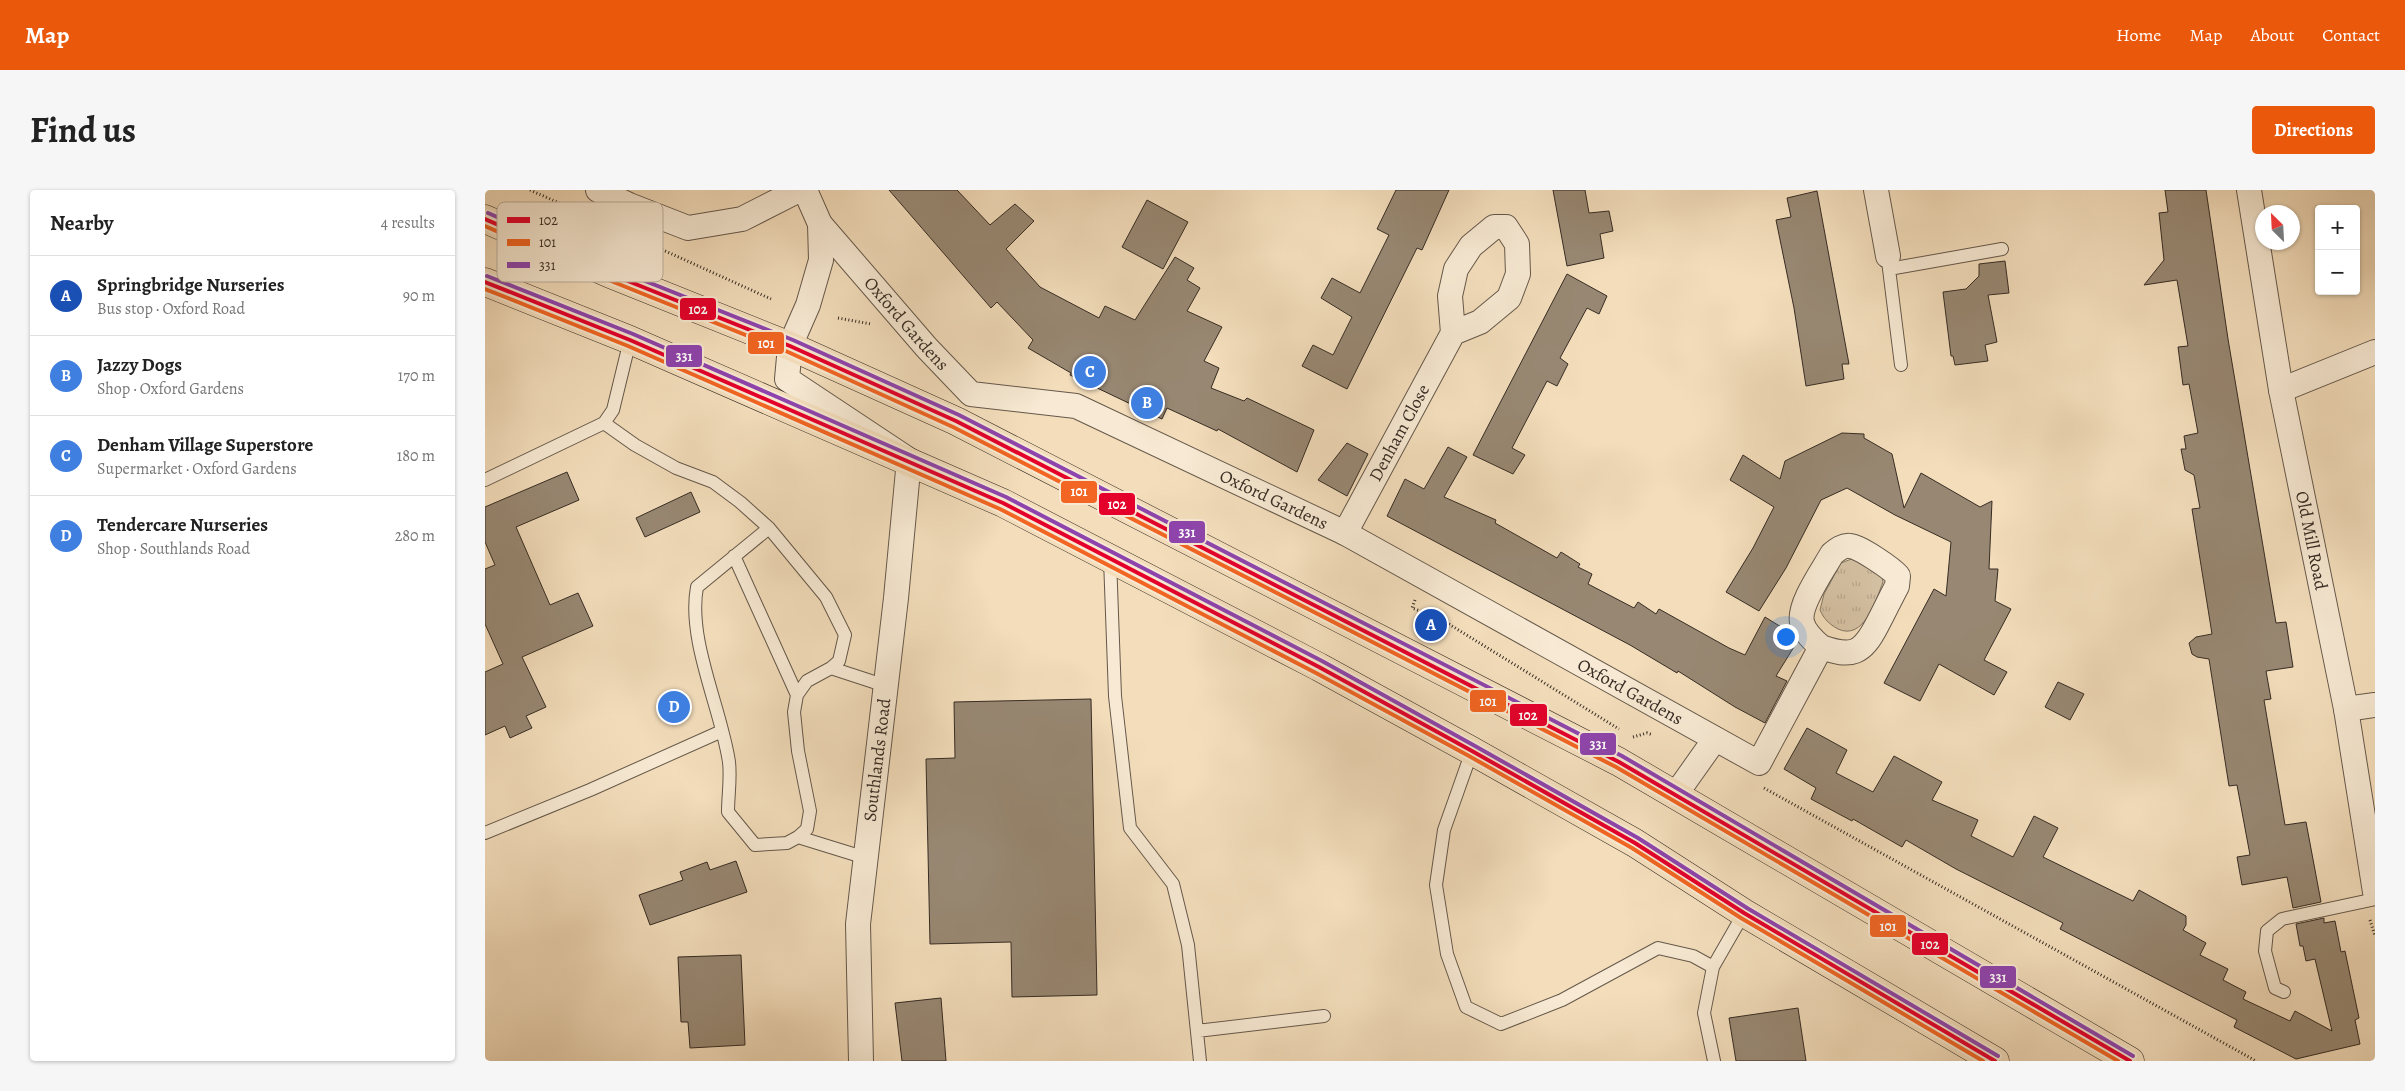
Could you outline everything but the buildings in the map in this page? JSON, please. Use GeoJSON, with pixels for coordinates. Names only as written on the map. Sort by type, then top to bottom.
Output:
{"type":"FeatureCollection","features":[{"type":"Feature","properties":{"kind":"highway"},"geometry":{"type":"LineString","coordinates":[[485,220],[497,225]]}},
{"type":"Feature","properties":{"kind":"highway"},"geometry":{"type":"LineString","coordinates":[[485,282],[630,340],[909,460],[1003,503],[1319,667],[1472,751],[1635,843],[1744,912],[1995,1061]]}},
{"type":"Feature","properties":{"kind":"highway"},"geometry":{"type":"LineString","coordinates":[[630,282],[790,346],[956,422],[1606,755],[1676,794],[2130,1061]]}},
{"type":"Feature","properties":{"kind":"street"},"geometry":{"type":"LineString","coordinates":[[598,190],[621,202]]}},
{"type":"Feature","properties":{"kind":"street"},"geometry":{"type":"LineString","coordinates":[[663,219],[688,228],[742,219],[799,190]]}},
{"type":"Feature","properties":{"kind":"street"},"geometry":{"type":"LineString","coordinates":[[805,190],[819,224],[821,260],[808,305],[790,346],[787,379],[909,460]]}},
{"type":"Feature","properties":{"kind":"street"},"geometry":{"type":"LineString","coordinates":[[1877,190],[1889,263]]}},
{"type":"Feature","properties":{"kind":"street","name":"Old Mill Road"},"geometry":{"type":"LineString","coordinates":[[2249,190],[2281,390],[2346,709],[2375,892]]}},
{"type":"Feature","properties":{"kind":"street","name":"Oxford Gardens"},"geometry":{"type":"LineString","coordinates":[[819,224],[927,348],[971,394],[1076,406],[1345,533],[1421,577],[1759,763]]}},
{"type":"Feature","properties":{"kind":"street","name":"Denham Close"},"geometry":{"type":"LineString","coordinates":[[1345,533],[1453,333]]}},
{"type":"Feature","properties":{"kind":"street"},"geometry":{"type":"LineString","coordinates":[[2281,390],[2375,352]]}},
{"type":"Feature","properties":{"kind":"street","name":"Southlands Road"},"geometry":{"type":"LineString","coordinates":[[861,1061],[858,924],[909,460]]}},
{"type":"Feature","properties":{"kind":"street"},"geometry":{"type":"LineString","coordinates":[[1850,546],[1891,568],[1898,576],[1897,586],[1867,645],[1854,652],[1838,653],[1821,647],[1808,634],[1802,622],[1802,608],[1832,554],[1840,548],[1850,546]]}},
{"type":"Feature","properties":{"kind":"street"},"geometry":{"type":"LineString","coordinates":[[1759,763],[1821,647]]}},
{"type":"Feature","properties":{"kind":"street"},"geometry":{"type":"LineString","coordinates":[[2346,709],[2375,705]]}},
{"type":"Feature","properties":{"kind":"street"},"geometry":{"type":"LineString","coordinates":[[1676,794],[1715,739]]}},
{"type":"Feature","properties":{"kind":"lane"},"geometry":{"type":"LineString","coordinates":[[1901,365],[1889,263],[2001,249]]}},
{"type":"Feature","properties":{"kind":"lane"},"geometry":{"type":"LineString","coordinates":[[485,480],[604,423],[613,410],[630,340]]}},
{"type":"Feature","properties":{"kind":"lane"},"geometry":{"type":"LineString","coordinates":[[956,422],[971,394]]}},
{"type":"Feature","properties":{"kind":"lane"},"geometry":{"type":"LineString","coordinates":[[604,423],[635,445],[676,468],[713,482],[740,502],[769,528],[826,597],[845,635],[839,661],[831,668],[807,681],[797,695],[794,712],[798,751],[810,811],[807,829],[798,838],[787,843],[755,845],[728,812],[729,764],[700,642],[694,605],[697,587],[769,528]]}},
{"type":"Feature","properties":{"kind":"lane"},"geometry":{"type":"LineString","coordinates":[[734,556],[797,695]]}},
{"type":"Feature","properties":{"kind":"lane"},"geometry":{"type":"LineString","coordinates":[[1110,559],[1115,696],[1131,828],[1173,884],[1188,945],[1199,1061]]}},
{"type":"Feature","properties":{"kind":"lane"},"geometry":{"type":"LineString","coordinates":[[831,668],[885,686]]}},
{"type":"Feature","properties":{"kind":"lane"},"geometry":{"type":"LineString","coordinates":[[485,833],[590,790],[722,731]]}},
{"type":"Feature","properties":{"kind":"lane"},"geometry":{"type":"LineString","coordinates":[[1472,751],[1444,830],[1436,884],[1447,954],[1466,1007],[1501,1024],[1562,1000],[1659,948],[1693,956],[1713,967]]}},
{"type":"Feature","properties":{"kind":"lane"},"geometry":{"type":"LineString","coordinates":[[798,838],[866,858]]}},
{"type":"Feature","properties":{"kind":"lane"},"geometry":{"type":"LineString","coordinates":[[2284,992],[2275,988],[2265,951],[2267,931],[2282,919],[2375,899]]}},
{"type":"Feature","properties":{"kind":"lane"},"geometry":{"type":"LineString","coordinates":[[1714,1061],[1704,1013],[1713,967],[1744,912]]}},
{"type":"Feature","properties":{"kind":"lane"},"geometry":{"type":"LineString","coordinates":[[1197,1031],[1324,1016]]}},
{"type":"Feature","properties":{"kind":"path"},"geometry":{"type":"LineString","coordinates":[[530,190],[557,202]]}},
{"type":"Feature","properties":{"kind":"path"},"geometry":{"type":"LineString","coordinates":[[663,250],[771,299]]}},
{"type":"Feature","properties":{"kind":"path"},"geometry":{"type":"LineString","coordinates":[[1421,577],[1412,608],[1439,618],[1634,738]]}},
{"type":"Feature","properties":{"kind":"path"},"geometry":{"type":"LineString","coordinates":[[1759,763],[1755,782],[2256,1061]]}},
{"type":"Feature","properties":{"kind":"green space"},"geometry":{"type":"Polygon","coordinates":[[[1854,558],[1882,576],[1883,582],[1868,617],[1855,629],[1847,631],[1832,625],[1825,619],[1820,610],[1824,594],[1841,563],[1854,558]]]}},
{"type":"Feature","properties":{"kind":"transit line","name":"331"},"geometry":{"type":"LineString","coordinates":[[488,213],[497,217]]}},
{"type":"Feature","properties":{"kind":"transit line","name":"102"},"geometry":{"type":"LineString","coordinates":[[485,219],[497,224]]}},
{"type":"Feature","properties":{"kind":"transit line","name":"101"},"geometry":{"type":"LineString","coordinates":[[485,226],[497,231]]}},
{"type":"Feature","properties":{"kind":"transit line","name":"331"},"geometry":{"type":"LineString","coordinates":[[487,276],[497,280]]}},
{"type":"Feature","properties":{"kind":"transit line","name":"102"},"geometry":{"type":"LineString","coordinates":[[485,282],[630,340],[1003,503],[1319,667],[1472,751],[1635,843],[1744,913],[1995,1061]]}},
{"type":"Feature","properties":{"kind":"transit line","name":"331"},"geometry":{"type":"LineString","coordinates":[[502,282],[633,334],[1006,497],[1322,661],[1475,746],[1638,838],[1747,908],[1998,1056]]}},
{"type":"Feature","properties":{"kind":"transit line","name":"101"},"geometry":{"type":"LineString","coordinates":[[613,282],[788,352],[953,427],[1616,767],[2118,1061]]}},
{"type":"Feature","properties":{"kind":"transit line","name":"102"},"geometry":{"type":"LineString","coordinates":[[630,282],[790,346],[956,421],[1619,762],[2130,1061]]}},
{"type":"Feature","properties":{"kind":"transit line","name":"331"},"geometry":{"type":"LineString","coordinates":[[648,282],[793,340],[959,415],[1622,756],[2133,1056]]}},
{"type":"Feature","properties":{"kind":"transit line","name":"101"},"geometry":{"type":"LineString","coordinates":[[485,289],[628,346],[1000,509],[1316,673],[1469,756],[1632,848],[1741,918],[1983,1061]]}},
{"type":"Feature","properties":{"kind":"place","name":"Denham Village Superstore"},"geometry":{"type":"Point","coordinates":[1090,372]}},
{"type":"Feature","properties":{"kind":"place","name":"Jazzy Dogs"},"geometry":{"type":"Point","coordinates":[1147,403]}},
{"type":"Feature","properties":{"kind":"place","name":"Springbridge Nurseries"},"geometry":{"type":"Point","coordinates":[1431,625]}},
{"type":"Feature","properties":{"kind":"place","name":"Tendercare Nurseries"},"geometry":{"type":"Point","coordinates":[674,707]}}]}
